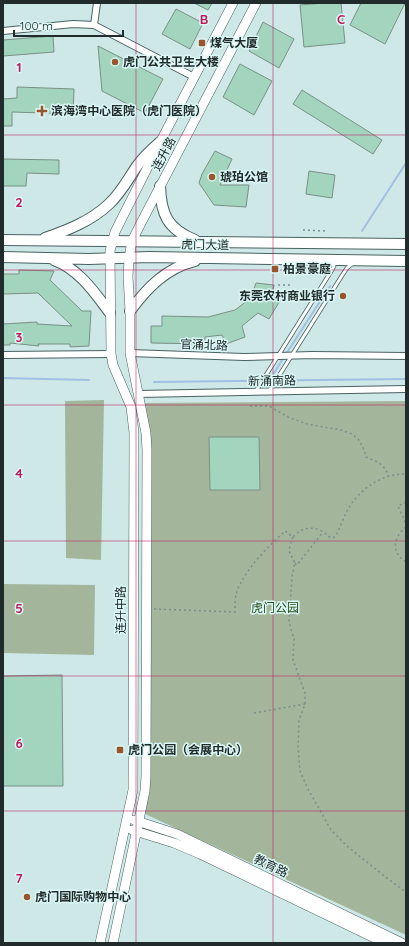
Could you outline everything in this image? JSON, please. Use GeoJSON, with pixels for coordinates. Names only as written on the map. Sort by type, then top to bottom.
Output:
{"type":"FeatureCollection","features":[{"type":"Feature","properties":{"kind":"main road","name":"连升路"},"geometry":{"type":"LineString","coordinates":[[110,278],[109,258],[112,241],[121,220],[233,3]]}},
{"type":"Feature","properties":{"kind":"main road","name":"连升路"},"geometry":{"type":"LineString","coordinates":[[130,311],[128,277],[132,241],[256,3]]}},
{"type":"Feature","properties":{"kind":"main road"},"geometry":{"type":"LineString","coordinates":[[37,240],[83,222],[110,203],[148,153],[160,142]]}},
{"type":"Feature","properties":{"kind":"main road"},"geometry":{"type":"LineString","coordinates":[[160,186],[160,202],[165,216],[173,227],[183,235],[200,242]]}},
{"type":"Feature","properties":{"kind":"main road","name":"虎门大道"},"geometry":{"type":"LineString","coordinates":[[3,240],[406,244]]}},
{"type":"Feature","properties":{"kind":"main road","name":"虎门大道"},"geometry":{"type":"LineString","coordinates":[[3,258],[206,258],[406,261]]}},
{"type":"Feature","properties":{"kind":"main road"},"geometry":{"type":"LineString","coordinates":[[48,258],[63,264],[78,275],[110,313]]}},
{"type":"Feature","properties":{"kind":"main road"},"geometry":{"type":"LineString","coordinates":[[113,943],[145,792],[146,776],[147,450],[146,433],[130,353],[130,311],[143,294],[156,281],[170,271],[187,263],[206,258]]}},
{"type":"Feature","properties":{"kind":"main road","name":"连升中路"},"geometry":{"type":"LineString","coordinates":[[100,943],[133,790],[133,419],[131,407],[113,364],[111,354],[110,278]]}},
{"type":"Feature","properties":{"kind":"main road","name":"教育路"},"geometry":{"type":"LineString","coordinates":[[127,818],[177,834],[402,943]]}},
{"type":"Feature","properties":{"kind":"main road","name":"教育路"},"geometry":{"type":"LineString","coordinates":[[125,828],[174,843],[200,854],[385,943]]}},
{"type":"Feature","properties":{"kind":"street"},"geometry":{"type":"LineString","coordinates":[[94,25],[97,3]]}},
{"type":"Feature","properties":{"kind":"street"},"geometry":{"type":"LineString","coordinates":[[3,31],[73,24],[94,25],[194,77]]}},
{"type":"Feature","properties":{"kind":"street","name":"官涌北路"},"geometry":{"type":"LineString","coordinates":[[130,353],[244,357],[292,356]]}},
{"type":"Feature","properties":{"kind":"street"},"geometry":{"type":"LineString","coordinates":[[3,355],[111,354]]}},
{"type":"Feature","properties":{"kind":"street"},"geometry":{"type":"LineString","coordinates":[[292,356],[406,356]]}},
{"type":"Feature","properties":{"kind":"street","name":"新涌南路"},"geometry":{"type":"LineString","coordinates":[[138,394],[406,389]]}},
{"type":"Feature","properties":{"kind":"lane"},"geometry":{"type":"LineString","coordinates":[[256,392],[332,270],[333,264],[328,260]]}},
{"type":"Feature","properties":{"kind":"lane"},"geometry":{"type":"LineString","coordinates":[[270,392],[343,274],[352,264],[360,260]]}},
{"type":"Feature","properties":{"kind":"path"},"geometry":{"type":"LineString","coordinates":[[303,230],[326,231]]}},
{"type":"Feature","properties":{"kind":"path"},"geometry":{"type":"LineString","coordinates":[[278,285],[292,285]]}},
{"type":"Feature","properties":{"kind":"path"},"geometry":{"type":"LineString","coordinates":[[250,406],[269,406],[288,417],[307,424],[341,430],[352,434],[358,439],[366,457],[380,464],[386,470],[388,476]]}},
{"type":"Feature","properties":{"kind":"path"},"geometry":{"type":"LineString","coordinates":[[406,474],[388,476],[373,483],[359,495],[348,510],[335,537],[331,538],[318,529],[309,528],[302,530],[293,537],[290,545],[290,552],[295,564],[292,576],[289,622],[294,639],[293,660],[306,693],[305,704],[299,720],[298,747],[300,770],[308,789],[331,830],[347,846],[406,892]]}},
{"type":"Feature","properties":{"kind":"path"},"geometry":{"type":"LineString","coordinates":[[406,502],[398,506],[406,524]]}},
{"type":"Feature","properties":{"kind":"path"},"geometry":{"type":"LineString","coordinates":[[406,527],[400,532],[395,543],[398,555],[406,562]]}},
{"type":"Feature","properties":{"kind":"path"},"geometry":{"type":"LineString","coordinates":[[154,609],[235,612],[237,592],[255,563],[285,531],[293,537]]}},
{"type":"Feature","properties":{"kind":"path"},"geometry":{"type":"LineString","coordinates":[[295,564],[297,565],[323,532]]}},
{"type":"Feature","properties":{"kind":"path"},"geometry":{"type":"LineString","coordinates":[[254,713],[305,704]]}},
{"type":"Feature","properties":{"kind":"green space"},"geometry":{"type":"Polygon","coordinates":[[[104,400],[101,560],[66,558],[65,401],[104,400]]]}},
{"type":"Feature","properties":{"kind":"green space","name":"虎门公园"},"geometry":{"type":"Polygon","coordinates":[[[406,401],[406,935],[143,813],[144,403],[406,401]]]}},
{"type":"Feature","properties":{"kind":"green space"},"geometry":{"type":"Polygon","coordinates":[[[3,584],[95,585],[94,655],[3,653],[3,584]]]}},
{"type":"Feature","properties":{"kind":"building"},"geometry":{"type":"Polygon","coordinates":[[[194,3],[212,3],[208,10],[194,3]]]}},
{"type":"Feature","properties":{"kind":"building"},"geometry":{"type":"Polygon","coordinates":[[[341,3],[345,43],[304,47],[300,5],[341,3]]]}},
{"type":"Feature","properties":{"kind":"building"},"geometry":{"type":"Polygon","coordinates":[[[361,3],[405,3],[385,44],[350,25],[361,3]]]}},
{"type":"Feature","properties":{"kind":"building"},"geometry":{"type":"Polygon","coordinates":[[[176,9],[203,23],[190,49],[162,34],[176,9]]]}},
{"type":"Feature","properties":{"kind":"building"},"geometry":{"type":"Polygon","coordinates":[[[263,22],[294,39],[279,68],[249,51],[263,22]]]}},
{"type":"Feature","properties":{"kind":"building"},"geometry":{"type":"Polygon","coordinates":[[[53,36],[54,52],[3,56],[3,40],[53,36]]]}},
{"type":"Feature","properties":{"kind":"building","name":"虎门公共卫生大楼"},"geometry":{"type":"Polygon","coordinates":[[[98,46],[163,79],[145,113],[102,91],[98,46]]]}},
{"type":"Feature","properties":{"kind":"building"},"geometry":{"type":"Polygon","coordinates":[[[240,64],[272,81],[254,115],[223,97],[240,64]]]}},
{"type":"Feature","properties":{"kind":"building"},"geometry":{"type":"Polygon","coordinates":[[[17,87],[74,89],[73,114],[12,112],[12,126],[3,126],[3,99],[17,98],[17,87]]]}},
{"type":"Feature","properties":{"kind":"building"},"geometry":{"type":"Polygon","coordinates":[[[302,90],[382,140],[373,154],[293,104],[302,90]]]}},
{"type":"Feature","properties":{"kind":"building","name":"琥珀公馆"},"geometry":{"type":"Polygon","coordinates":[[[215,151],[232,159],[220,185],[249,185],[246,207],[214,205],[199,183],[202,174],[215,151]]]}},
{"type":"Feature","properties":{"kind":"building"},"geometry":{"type":"Polygon","coordinates":[[[3,159],[59,160],[59,174],[27,173],[26,186],[3,186],[3,159]]]}},
{"type":"Feature","properties":{"kind":"building"},"geometry":{"type":"Polygon","coordinates":[[[309,171],[335,175],[332,198],[306,194],[309,171]]]}},
{"type":"Feature","properties":{"kind":"building"},"geometry":{"type":"Polygon","coordinates":[[[19,270],[54,271],[50,280],[82,311],[91,311],[89,346],[70,347],[70,344],[38,344],[39,346],[10,343],[10,345],[3,345],[3,324],[37,322],[37,324],[72,326],[38,293],[3,294],[3,274],[19,274],[19,270]]]}},
{"type":"Feature","properties":{"kind":"building"},"geometry":{"type":"Polygon","coordinates":[[[256,283],[274,285],[272,296],[281,299],[269,319],[258,313],[242,326],[245,337],[226,344],[222,335],[205,337],[205,344],[151,343],[151,326],[162,326],[162,316],[208,317],[235,310],[252,294],[256,283]]]}},
{"type":"Feature","properties":{"kind":"building"},"geometry":{"type":"Polygon","coordinates":[[[209,437],[259,437],[260,490],[210,490],[209,437]]]}},
{"type":"Feature","properties":{"kind":"building"},"geometry":{"type":"Polygon","coordinates":[[[62,675],[63,786],[3,786],[3,676],[62,675]]]}},
{"type":"Feature","properties":{"kind":"waterway"},"geometry":{"type":"LineString","coordinates":[[362,231],[406,163]]}},
{"type":"Feature","properties":{"kind":"waterway"},"geometry":{"type":"LineString","coordinates":[[286,354],[330,286]]}},
{"type":"Feature","properties":{"kind":"waterway"},"geometry":{"type":"LineString","coordinates":[[269,381],[284,357]]}},
{"type":"Feature","properties":{"kind":"waterway"},"geometry":{"type":"LineString","coordinates":[[3,378],[89,380]]}},
{"type":"Feature","properties":{"kind":"waterway"},"geometry":{"type":"LineString","coordinates":[[154,382],[406,379]]}},
{"type":"Feature","properties":{"kind":"place","name":"煤气大厦"},"geometry":{"type":"Point","coordinates":[202,43]}},
{"type":"Feature","properties":{"kind":"place","name":"虎门公共卫生大楼"},"geometry":{"type":"Point","coordinates":[115,62]}},
{"type":"Feature","properties":{"kind":"place","name":"滨海湾中心医院（虎门医院）"},"geometry":{"type":"Point","coordinates":[42,111]}},
{"type":"Feature","properties":{"kind":"place","name":"琥珀公馆"},"geometry":{"type":"Point","coordinates":[212,177]}},
{"type":"Feature","properties":{"kind":"place","name":"柏景豪庭"},"geometry":{"type":"Point","coordinates":[275,269]}},
{"type":"Feature","properties":{"kind":"place","name":"东莞农村商业银行"},"geometry":{"type":"Point","coordinates":[343,296]}},
{"type":"Feature","properties":{"kind":"place","name":"虎门公园（会展中心）"},"geometry":{"type":"Point","coordinates":[120,750]}},
{"type":"Feature","properties":{"kind":"place","name":"虎门国际购物中心"},"geometry":{"type":"Point","coordinates":[27,897]}}]}
